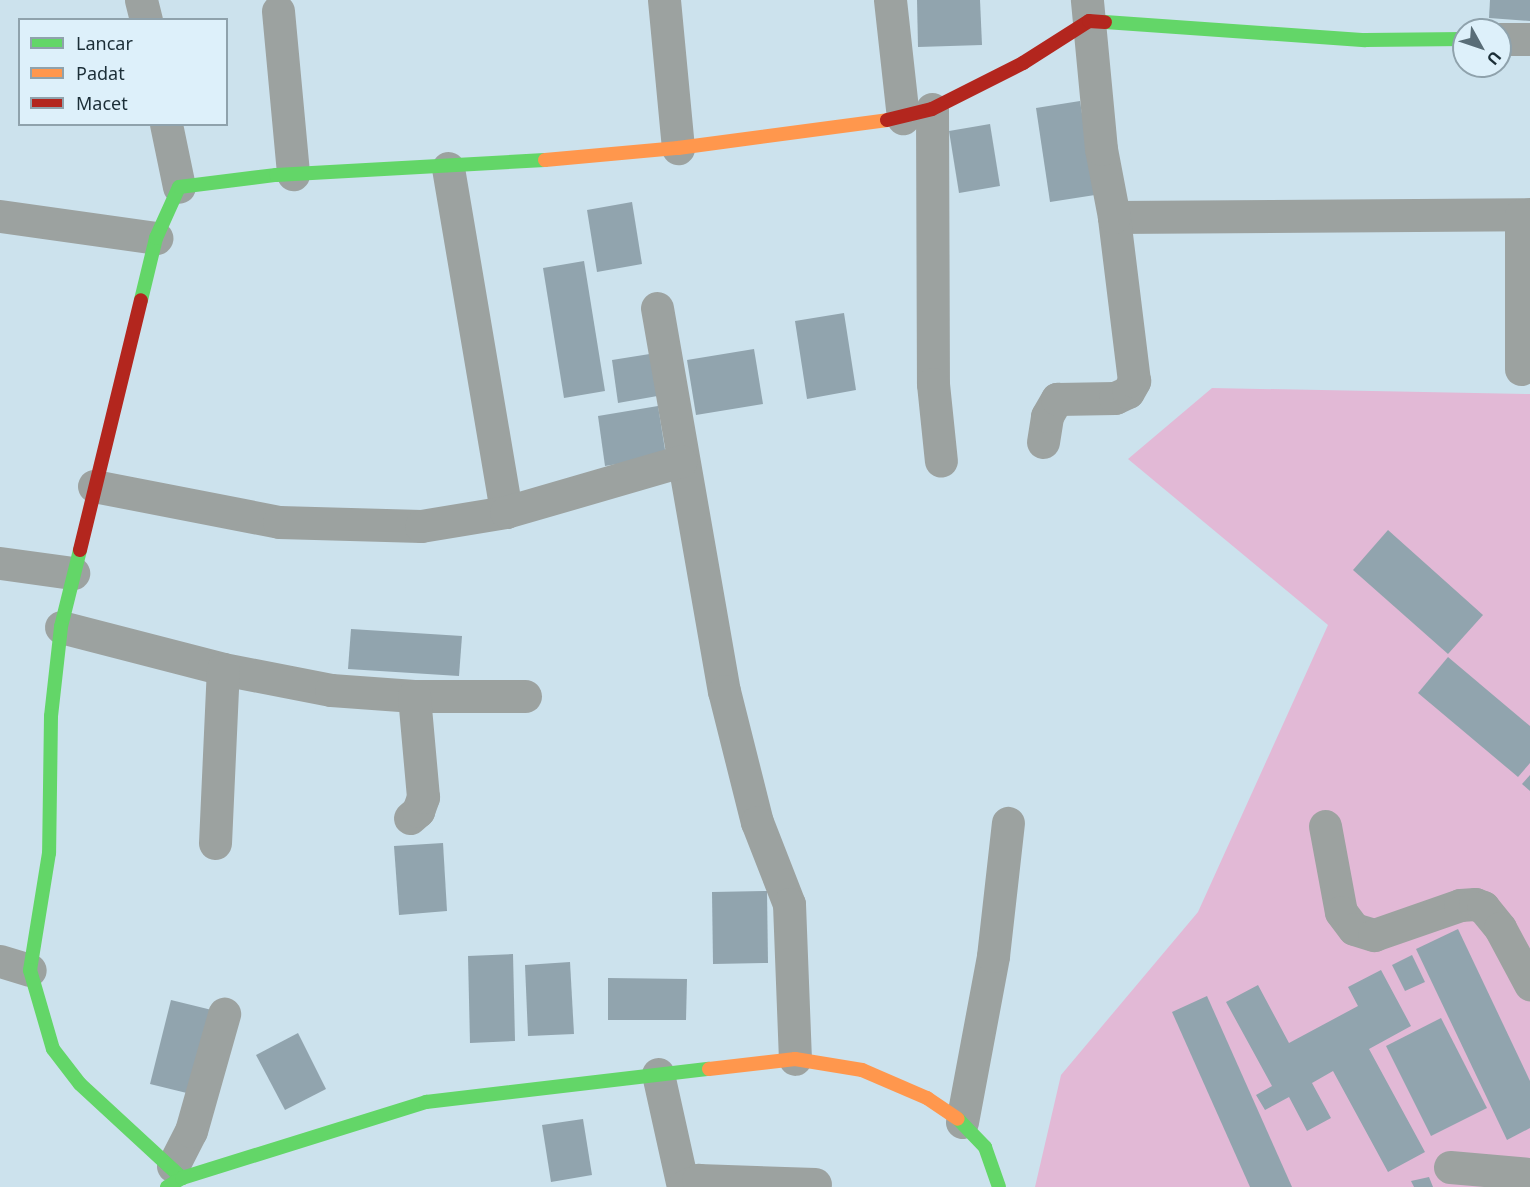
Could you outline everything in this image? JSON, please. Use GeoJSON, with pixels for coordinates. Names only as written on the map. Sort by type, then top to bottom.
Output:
{"type":"FeatureCollection","features":[{"type":"Feature","properties":{"kind":"street"},"geometry":{"type":"LineString","coordinates":[[141,0],[146,18]]}},
{"type":"Feature","properties":{"kind":"street"},"geometry":{"type":"LineString","coordinates":[[664,0],[678,148]]}},
{"type":"Feature","properties":{"kind":"street"},"geometry":{"type":"LineString","coordinates":[[890,0],[917,113],[933,384],[941,460]]}},
{"type":"Feature","properties":{"kind":"street"},"geometry":{"type":"LineString","coordinates":[[278,11],[293,174]]}},
{"type":"Feature","properties":{"kind":"street"},"geometry":{"type":"LineString","coordinates":[[1043,442],[1047,416],[1058,399],[1115,398],[1128,392],[1134,381],[1114,217],[1101,149],[1088,11]]}},
{"type":"Feature","properties":{"kind":"street"},"geometry":{"type":"LineString","coordinates":[[178,187],[293,174],[448,168],[678,148],[917,113],[1023,63],[1088,11],[1365,40],[1452,39]]}},
{"type":"Feature","properties":{"kind":"street"},"geometry":{"type":"LineString","coordinates":[[1512,39],[1530,39]]}},
{"type":"Feature","properties":{"kind":"street"},"geometry":{"type":"LineString","coordinates":[[166,126],[178,187],[156,238],[61,627],[51,716],[48,863],[42,914],[15,965],[53,1049],[80,1084],[174,1177]]}},
{"type":"Feature","properties":{"kind":"street"},"geometry":{"type":"LineString","coordinates":[[448,168],[506,512]]}},
{"type":"Feature","properties":{"kind":"street"},"geometry":{"type":"LineString","coordinates":[[1114,217],[1526,214],[1521,369]]}},
{"type":"Feature","properties":{"kind":"street"},"geometry":{"type":"LineString","coordinates":[[0,216],[156,238]]}},
{"type":"Feature","properties":{"kind":"street"},"geometry":{"type":"LineString","coordinates":[[657,308],[681,461],[724,691],[757,822],[789,904],[795,1059]]}},
{"type":"Feature","properties":{"kind":"street"},"geometry":{"type":"LineString","coordinates":[[94,486],[279,522],[421,526],[506,512],[681,461]]}},
{"type":"Feature","properties":{"kind":"street"},"geometry":{"type":"LineString","coordinates":[[0,563],[73,573]]}},
{"type":"Feature","properties":{"kind":"street"},"geometry":{"type":"LineString","coordinates":[[61,627],[223,669],[331,690],[414,696],[525,696]]}},
{"type":"Feature","properties":{"kind":"street"},"geometry":{"type":"LineString","coordinates":[[215,843],[223,669]]}},
{"type":"Feature","properties":{"kind":"street"},"geometry":{"type":"LineString","coordinates":[[410,818],[418,811],[423,797],[414,696]]}},
{"type":"Feature","properties":{"kind":"street"},"geometry":{"type":"LineString","coordinates":[[962,1122],[993,956],[1008,823]]}},
{"type":"Feature","properties":{"kind":"street"},"geometry":{"type":"LineString","coordinates":[[1325,826],[1341,912],[1354,929],[1374,935],[1460,904],[1475,904],[1496,922],[1530,984]]}},
{"type":"Feature","properties":{"kind":"street"},"geometry":{"type":"LineString","coordinates":[[174,1177],[191,1131],[224,1014]]}},
{"type":"Feature","properties":{"kind":"street"},"geometry":{"type":"LineString","coordinates":[[174,1177],[426,1102],[795,1059],[862,1071],[895,1082],[962,1122],[985,1147],[999,1187]]}},
{"type":"Feature","properties":{"kind":"street"},"geometry":{"type":"LineString","coordinates":[[658,1074],[683,1187],[698,1180],[815,1184]]}},
{"type":"Feature","properties":{"kind":"street"},"geometry":{"type":"LineString","coordinates":[[1450,1167],[1530,1174]]}},
{"type":"Feature","properties":{"kind":"shaded area"},"geometry":{"type":"Polygon","coordinates":[[[1212,388],[1530,394],[1530,1187],[1035,1187],[1061,1075],[1198,912],[1328,625],[1128,459],[1212,388]]]}},
{"type":"Feature","properties":{"kind":"building"},"geometry":{"type":"Polygon","coordinates":[[[917,0],[980,0],[982,45],[918,47],[917,0]]]}},
{"type":"Feature","properties":{"kind":"building"},"geometry":{"type":"Polygon","coordinates":[[[1490,0],[1530,0],[1530,21],[1489,18],[1490,0]]]}},
{"type":"Feature","properties":{"kind":"building"},"geometry":{"type":"Polygon","coordinates":[[[1080,101],[1095,195],[1050,202],[1036,108],[1080,101]]]}},
{"type":"Feature","properties":{"kind":"building"},"geometry":{"type":"Polygon","coordinates":[[[990,124],[1000,186],[959,193],[949,131],[990,124]]]}},
{"type":"Feature","properties":{"kind":"building"},"geometry":{"type":"Polygon","coordinates":[[[632,202],[642,264],[597,272],[587,210],[632,202]]]}},
{"type":"Feature","properties":{"kind":"building"},"geometry":{"type":"Polygon","coordinates":[[[584,261],[605,391],[564,398],[543,268],[584,261]]]}},
{"type":"Feature","properties":{"kind":"building"},"geometry":{"type":"Polygon","coordinates":[[[844,313],[856,390],[807,399],[795,321],[844,313]]]}},
{"type":"Feature","properties":{"kind":"building"},"geometry":{"type":"Polygon","coordinates":[[[754,349],[763,404],[696,415],[687,360],[754,349]]]}},
{"type":"Feature","properties":{"kind":"building"},"geometry":{"type":"Polygon","coordinates":[[[656,353],[663,395],[618,403],[612,360],[656,353]]]}},
{"type":"Feature","properties":{"kind":"building"},"geometry":{"type":"Polygon","coordinates":[[[658,406],[666,456],[605,466],[598,416],[658,406]]]}},
{"type":"Feature","properties":{"kind":"building"},"geometry":{"type":"Polygon","coordinates":[[[1388,530],[1483,615],[1448,654],[1353,570],[1388,530]]]}},
{"type":"Feature","properties":{"kind":"building"},"geometry":{"type":"Polygon","coordinates":[[[351,629],[462,636],[459,676],[348,669],[351,629]]]}},
{"type":"Feature","properties":{"kind":"building"},"geometry":{"type":"Polygon","coordinates":[[[1448,657],[1530,726],[1530,763],[1518,777],[1418,693],[1448,657]]]}},
{"type":"Feature","properties":{"kind":"building"},"geometry":{"type":"Polygon","coordinates":[[[1530,775],[1530,791],[1522,784],[1530,775]]]}},
{"type":"Feature","properties":{"kind":"building"},"geometry":{"type":"Polygon","coordinates":[[[443,843],[447,911],[399,915],[394,846],[443,843]]]}},
{"type":"Feature","properties":{"kind":"building"},"geometry":{"type":"Polygon","coordinates":[[[767,891],[768,963],[713,964],[712,892],[767,891]]]}},
{"type":"Feature","properties":{"kind":"building"},"geometry":{"type":"Polygon","coordinates":[[[1458,929],[1530,1081],[1530,1128],[1507,1140],[1416,949],[1458,929]]]}},
{"type":"Feature","properties":{"kind":"building"},"geometry":{"type":"Polygon","coordinates":[[[513,954],[515,1041],[470,1043],[468,956],[513,954]]]}},
{"type":"Feature","properties":{"kind":"building"},"geometry":{"type":"Polygon","coordinates":[[[1412,955],[1425,982],[1405,991],[1392,965],[1412,955]]]}},
{"type":"Feature","properties":{"kind":"building"},"geometry":{"type":"Polygon","coordinates":[[[570,962],[574,1034],[528,1036],[525,965],[570,962]]]}},
{"type":"Feature","properties":{"kind":"building"},"geometry":{"type":"Polygon","coordinates":[[[1381,970],[1411,1026],[1369,1049],[1425,1152],[1388,1172],[1333,1071],[1312,1083],[1331,1118],[1307,1131],[1289,1097],[1265,1110],[1256,1095],[1272,1086],[1226,1002],[1258,985],[1289,1043],[1358,1006],[1348,987],[1381,970]]]}},
{"type":"Feature","properties":{"kind":"building"},"geometry":{"type":"Polygon","coordinates":[[[608,978],[687,979],[686,1020],[608,1020],[608,978]]]}},
{"type":"Feature","properties":{"kind":"building"},"geometry":{"type":"Polygon","coordinates":[[[1207,996],[1292,1187],[1250,1187],[1172,1012],[1207,996]]]}},
{"type":"Feature","properties":{"kind":"building"},"geometry":{"type":"Polygon","coordinates":[[[171,1000],[220,1012],[199,1096],[150,1084],[171,1000]]]}},
{"type":"Feature","properties":{"kind":"building"},"geometry":{"type":"Polygon","coordinates":[[[1441,1018],[1487,1108],[1431,1136],[1386,1046],[1441,1018]]]}},
{"type":"Feature","properties":{"kind":"building"},"geometry":{"type":"Polygon","coordinates":[[[298,1033],[326,1089],[285,1110],[256,1055],[298,1033]]]}},
{"type":"Feature","properties":{"kind":"building"},"geometry":{"type":"Polygon","coordinates":[[[583,1119],[592,1175],[551,1182],[542,1125],[583,1119]]]}},
{"type":"Feature","properties":{"kind":"building"},"geometry":{"type":"Polygon","coordinates":[[[1429,1177],[1433,1187],[1414,1187],[1411,1181],[1429,1177]]]}},
{"type":"Feature","properties":{"kind":"traffic: fast"},"geometry":{"type":"LineString","coordinates":[[1105,22],[1365,40],[1452,39]]}},
{"type":"Feature","properties":{"kind":"traffic: fast"},"geometry":{"type":"LineString","coordinates":[[141,300],[156,238],[179,187],[276,175],[545,160]]}},
{"type":"Feature","properties":{"kind":"traffic: fast"},"geometry":{"type":"LineString","coordinates":[[80,550],[61,627],[51,716],[49,853],[30,970],[53,1049],[80,1084],[182,1178]]}},
{"type":"Feature","properties":{"kind":"traffic: fast"},"geometry":{"type":"LineString","coordinates":[[167,1187],[182,1178],[426,1102],[709,1069]]}},
{"type":"Feature","properties":{"kind":"traffic: fast"},"geometry":{"type":"LineString","coordinates":[[958,1119],[985,1147],[999,1187]]}},
{"type":"Feature","properties":{"kind":"traffic: slow"},"geometry":{"type":"LineString","coordinates":[[545,160],[678,148],[887,120]]}},
{"type":"Feature","properties":{"kind":"traffic: slow"},"geometry":{"type":"LineString","coordinates":[[709,1069],[795,1059],[862,1070],[927,1098],[958,1119]]}},
{"type":"Feature","properties":{"kind":"traffic: jam"},"geometry":{"type":"LineString","coordinates":[[887,120],[932,109],[1023,63],[1089,21],[1105,22]]}},
{"type":"Feature","properties":{"kind":"traffic: jam"},"geometry":{"type":"LineString","coordinates":[[80,550],[141,300]]}}]}
